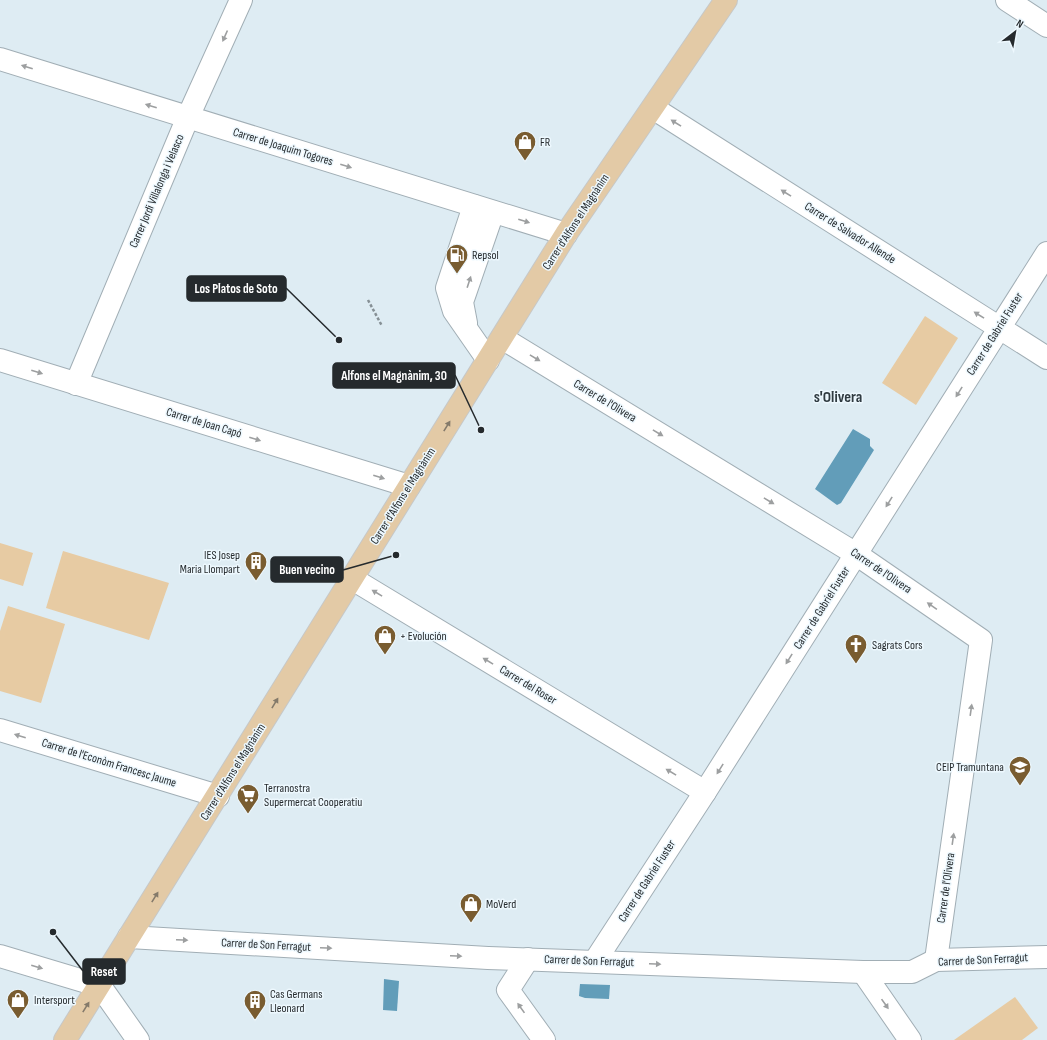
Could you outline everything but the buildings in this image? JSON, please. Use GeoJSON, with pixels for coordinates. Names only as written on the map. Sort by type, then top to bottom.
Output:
{"type":"FeatureCollection","features":[{"type":"Feature","properties":{"kind":"main road","name":"Carrer d'Alfons el Magnànim"},"geometry":{"type":"LineString","coordinates":[[65,1040],[100,986],[351,578],[566,234],[726,0]]}},
{"type":"Feature","properties":{"kind":"street","name":"Carrer Jordi Villalonga i Velasco"},"geometry":{"type":"LineString","coordinates":[[76,384],[188,117],[241,0]]}},
{"type":"Feature","properties":{"kind":"street"},"geometry":{"type":"LineString","coordinates":[[1007,0],[1047,26]]}},
{"type":"Feature","properties":{"kind":"street","name":"Carrer de Joaquim Togores"},"geometry":{"type":"LineString","coordinates":[[0,59],[566,234]]}},
{"type":"Feature","properties":{"kind":"street","name":"Carrer de Salvador Allende"},"geometry":{"type":"LineString","coordinates":[[653,108],[1047,358]]}},
{"type":"Feature","properties":{"kind":"street"},"geometry":{"type":"LineString","coordinates":[[483,209],[447,288],[454,311],[467,332],[488,360]]}},
{"type":"Feature","properties":{"kind":"street","name":"Carrer de Gabriel Fuster"},"geometry":{"type":"LineString","coordinates":[[595,961],[705,792],[1047,253]]}},
{"type":"Feature","properties":{"kind":"street","name":"Carrer de l'Olivera"},"geometry":{"type":"LineString","coordinates":[[502,338],[856,554],[981,640],[936,960]]}},
{"type":"Feature","properties":{"kind":"street","name":"Carrer de Joan Capó"},"geometry":{"type":"LineString","coordinates":[[0,360],[409,486]]}},
{"type":"Feature","properties":{"kind":"street","name":"Carrer del Roser"},"geometry":{"type":"LineString","coordinates":[[351,578],[705,792]]}},
{"type":"Feature","properties":{"kind":"street","name":"Carrer de l'Econòm Francesc Jaume"},"geometry":{"type":"LineString","coordinates":[[0,730],[218,796]]}},
{"type":"Feature","properties":{"kind":"street","name":"Carrer de Son Ferragut"},"geometry":{"type":"LineString","coordinates":[[129,937],[528,959],[863,972],[912,972],[936,960],[1047,957]]}},
{"type":"Feature","properties":{"kind":"street"},"geometry":{"type":"LineString","coordinates":[[0,956],[100,986],[138,1040]]}},
{"type":"Feature","properties":{"kind":"street"},"geometry":{"type":"LineString","coordinates":[[528,959],[508,990],[544,1040]]}},
{"type":"Feature","properties":{"kind":"street"},"geometry":{"type":"LineString","coordinates":[[863,972],[910,1040]]}},
{"type":"Feature","properties":{"kind":"path"},"geometry":{"type":"LineString","coordinates":[[368,300],[382,326]]}},
{"type":"Feature","properties":{"kind":"shaded area"},"geometry":{"type":"Polygon","coordinates":[[[925,316],[958,338],[916,405],[882,383],[925,316]]]}},
{"type":"Feature","properties":{"kind":"shaded area"},"geometry":{"type":"Polygon","coordinates":[[[0,543],[33,553],[23,586],[0,579],[0,543]]]}},
{"type":"Feature","properties":{"kind":"shaded area"},"geometry":{"type":"Polygon","coordinates":[[[63,551],[169,583],[149,640],[46,608],[63,551]]]}},
{"type":"Feature","properties":{"kind":"shaded area"},"geometry":{"type":"Polygon","coordinates":[[[8,606],[65,624],[41,703],[0,691],[0,631],[8,606]]]}},
{"type":"Feature","properties":{"kind":"shaded area"},"geometry":{"type":"Polygon","coordinates":[[[1015,997],[1038,1028],[1022,1040],[954,1040],[1015,997]]]}},
{"type":"Feature","properties":{"kind":"water"},"geometry":{"type":"Polygon","coordinates":[[[853,429],[870,439],[870,446],[874,450],[841,503],[837,505],[815,489],[853,429]]]}},
{"type":"Feature","properties":{"kind":"water"},"geometry":{"type":"Polygon","coordinates":[[[384,979],[399,981],[397,1011],[383,1010],[384,979]]]}},
{"type":"Feature","properties":{"kind":"water"},"geometry":{"type":"Polygon","coordinates":[[[580,984],[610,985],[609,999],[585,998],[579,996],[580,984]]]}},
{"type":"Feature","properties":{"kind":"place","name":"FR"},"geometry":{"type":"Point","coordinates":[525,162]}},
{"type":"Feature","properties":{"kind":"place","name":"Repsol"},"geometry":{"type":"Point","coordinates":[457,274]}},
{"type":"Feature","properties":{"kind":"place","name":"Los Platos de Soto"},"geometry":{"type":"Point","coordinates":[339,340]}},
{"type":"Feature","properties":{"kind":"place","name":"Alfons el Magnànim, 30"},"geometry":{"type":"Point","coordinates":[481,430]}},
{"type":"Feature","properties":{"kind":"place","name":"Buen vecino"},"geometry":{"type":"Point","coordinates":[396,555]}},
{"type":"Feature","properties":{"kind":"place","name":"IES Josep Maria Llompart"},"geometry":{"type":"Point","coordinates":[256,582]}},
{"type":"Feature","properties":{"kind":"place","name":"+ Evolución"},"geometry":{"type":"Point","coordinates":[385,656]}},
{"type":"Feature","properties":{"kind":"place","name":"Sagrats Cors"},"geometry":{"type":"Point","coordinates":[856,664]}},
{"type":"Feature","properties":{"kind":"place","name":"CEIP Tramuntana"},"geometry":{"type":"Point","coordinates":[1020,786]}},
{"type":"Feature","properties":{"kind":"place","name":"Terranostra Supermercat Cooperatiu"},"geometry":{"type":"Point","coordinates":[248,814]}},
{"type":"Feature","properties":{"kind":"place","name":"MoVerd"},"geometry":{"type":"Point","coordinates":[471,924]}},
{"type":"Feature","properties":{"kind":"place","name":"Reset"},"geometry":{"type":"Point","coordinates":[53,932]}},
{"type":"Feature","properties":{"kind":"place","name":"Intersport"},"geometry":{"type":"Point","coordinates":[18,1020]}},
{"type":"Feature","properties":{"kind":"place","name":"Cas Germans Lleonard"},"geometry":{"type":"Point","coordinates":[255,1020]}},
{"type":"Feature","properties":{"kind":"district","name":"s'Olivera"},"geometry":{"type":"Point","coordinates":[838,397]}}]}
